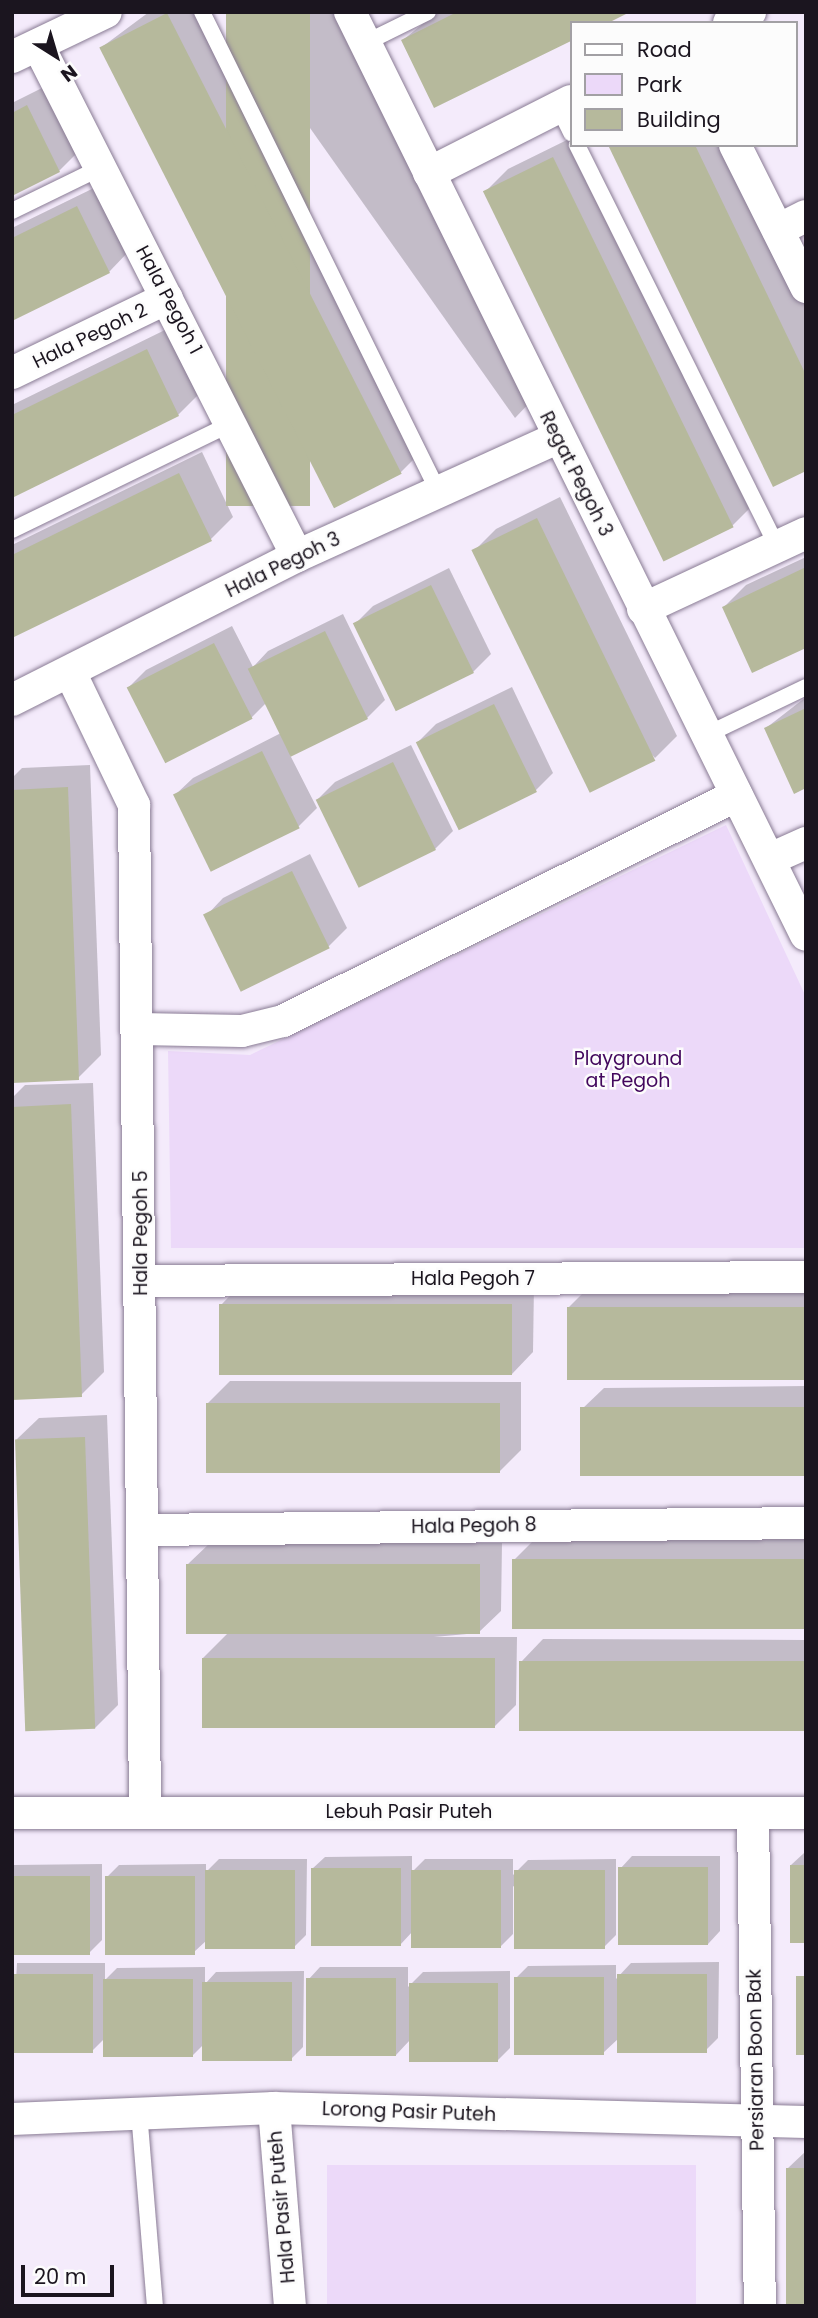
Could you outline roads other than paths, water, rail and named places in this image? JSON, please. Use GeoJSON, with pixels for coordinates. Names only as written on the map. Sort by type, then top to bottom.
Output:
{"type":"FeatureCollection","features":[{"type":"Feature","properties":{"kind":"street"},"geometry":{"type":"LineString","coordinates":[[25,51],[106,12]]}},
{"type":"Feature","properties":{"kind":"street","name":"Regat Pegoh 3"},"geometry":{"type":"LineString","coordinates":[[350,12],[557,438],[806,935]]}},
{"type":"Feature","properties":{"kind":"street"},"geometry":{"type":"LineString","coordinates":[[733,21],[750,12]]}},
{"type":"Feature","properties":{"kind":"street","name":"Hala Pegoh 1"},"geometry":{"type":"LineString","coordinates":[[25,51],[100,168],[234,422],[297,556]]}},
{"type":"Feature","properties":{"kind":"street"},"geometry":{"type":"LineString","coordinates":[[429,173],[567,114]]}},
{"type":"Feature","properties":{"kind":"street"},"geometry":{"type":"LineString","coordinates":[[736,147],[806,287]]}},
{"type":"Feature","properties":{"kind":"street"},"geometry":{"type":"LineString","coordinates":[[778,230],[806,216]]}},
{"type":"Feature","properties":{"kind":"street","name":"Hala Pegoh 2"},"geometry":{"type":"LineString","coordinates":[[12,373],[167,298]]}},
{"type":"Feature","properties":{"kind":"street","name":"Hala Pegoh 3"},"geometry":{"type":"LineString","coordinates":[[12,700],[297,556],[557,438]]}},
{"type":"Feature","properties":{"kind":"street"},"geometry":{"type":"LineString","coordinates":[[643,609],[806,533]]}},
{"type":"Feature","properties":{"kind":"street","name":"Hala Pegoh 5"},"geometry":{"type":"LineString","coordinates":[[70,672],[134,804],[140,1029],[145,1810]]}},
{"type":"Feature","properties":{"kind":"street"},"geometry":{"type":"LineString","coordinates":[[140,1029],[242,1031],[283,1021],[737,795]]}},
{"type":"Feature","properties":{"kind":"street"},"geometry":{"type":"LineString","coordinates":[[770,859],[806,843]]}},
{"type":"Feature","properties":{"kind":"street","name":"Hala Pegoh 7"},"geometry":{"type":"LineString","coordinates":[[141,1281],[806,1277]]}},
{"type":"Feature","properties":{"kind":"street","name":"Hala Pegoh 8"},"geometry":{"type":"LineString","coordinates":[[142,1530],[806,1523]]}},
{"type":"Feature","properties":{"kind":"street","name":"Lebuh Pasir Puteh"},"geometry":{"type":"LineString","coordinates":[[12,1813],[145,1810],[752,1815],[806,1813]]}},
{"type":"Feature","properties":{"kind":"street","name":"Persiaran Boon Bak"},"geometry":{"type":"LineString","coordinates":[[752,1815],[760,2306]]}},
{"type":"Feature","properties":{"kind":"street","name":"Lorong Pasir Puteh"},"geometry":{"type":"LineString","coordinates":[[12,2119],[274,2108],[806,2122]]}},
{"type":"Feature","properties":{"kind":"street","name":"Hala Pasir Puteh"},"geometry":{"type":"LineString","coordinates":[[274,2108],[290,2306]]}},
{"type":"Feature","properties":{"kind":"lane"},"geometry":{"type":"LineString","coordinates":[[202,12],[438,491]]}},
{"type":"Feature","properties":{"kind":"lane"},"geometry":{"type":"LineString","coordinates":[[365,43],[428,12]]}},
{"type":"Feature","properties":{"kind":"lane"},"geometry":{"type":"LineString","coordinates":[[579,147],[777,547]]}},
{"type":"Feature","properties":{"kind":"lane"},"geometry":{"type":"LineString","coordinates":[[12,211],[100,168]]}},
{"type":"Feature","properties":{"kind":"lane"},"geometry":{"type":"LineString","coordinates":[[12,530],[234,422]]}},
{"type":"Feature","properties":{"kind":"lane"},"geometry":{"type":"LineString","coordinates":[[706,735],[806,687]]}},
{"type":"Feature","properties":{"kind":"lane"},"geometry":{"type":"LineString","coordinates":[[139,2112],[155,2306]]}},
{"type":"Feature","properties":{"kind":"park label","name":"Playground at Pegoh"},"geometry":{"type":"Point","coordinates":[628,1070]}}]}
